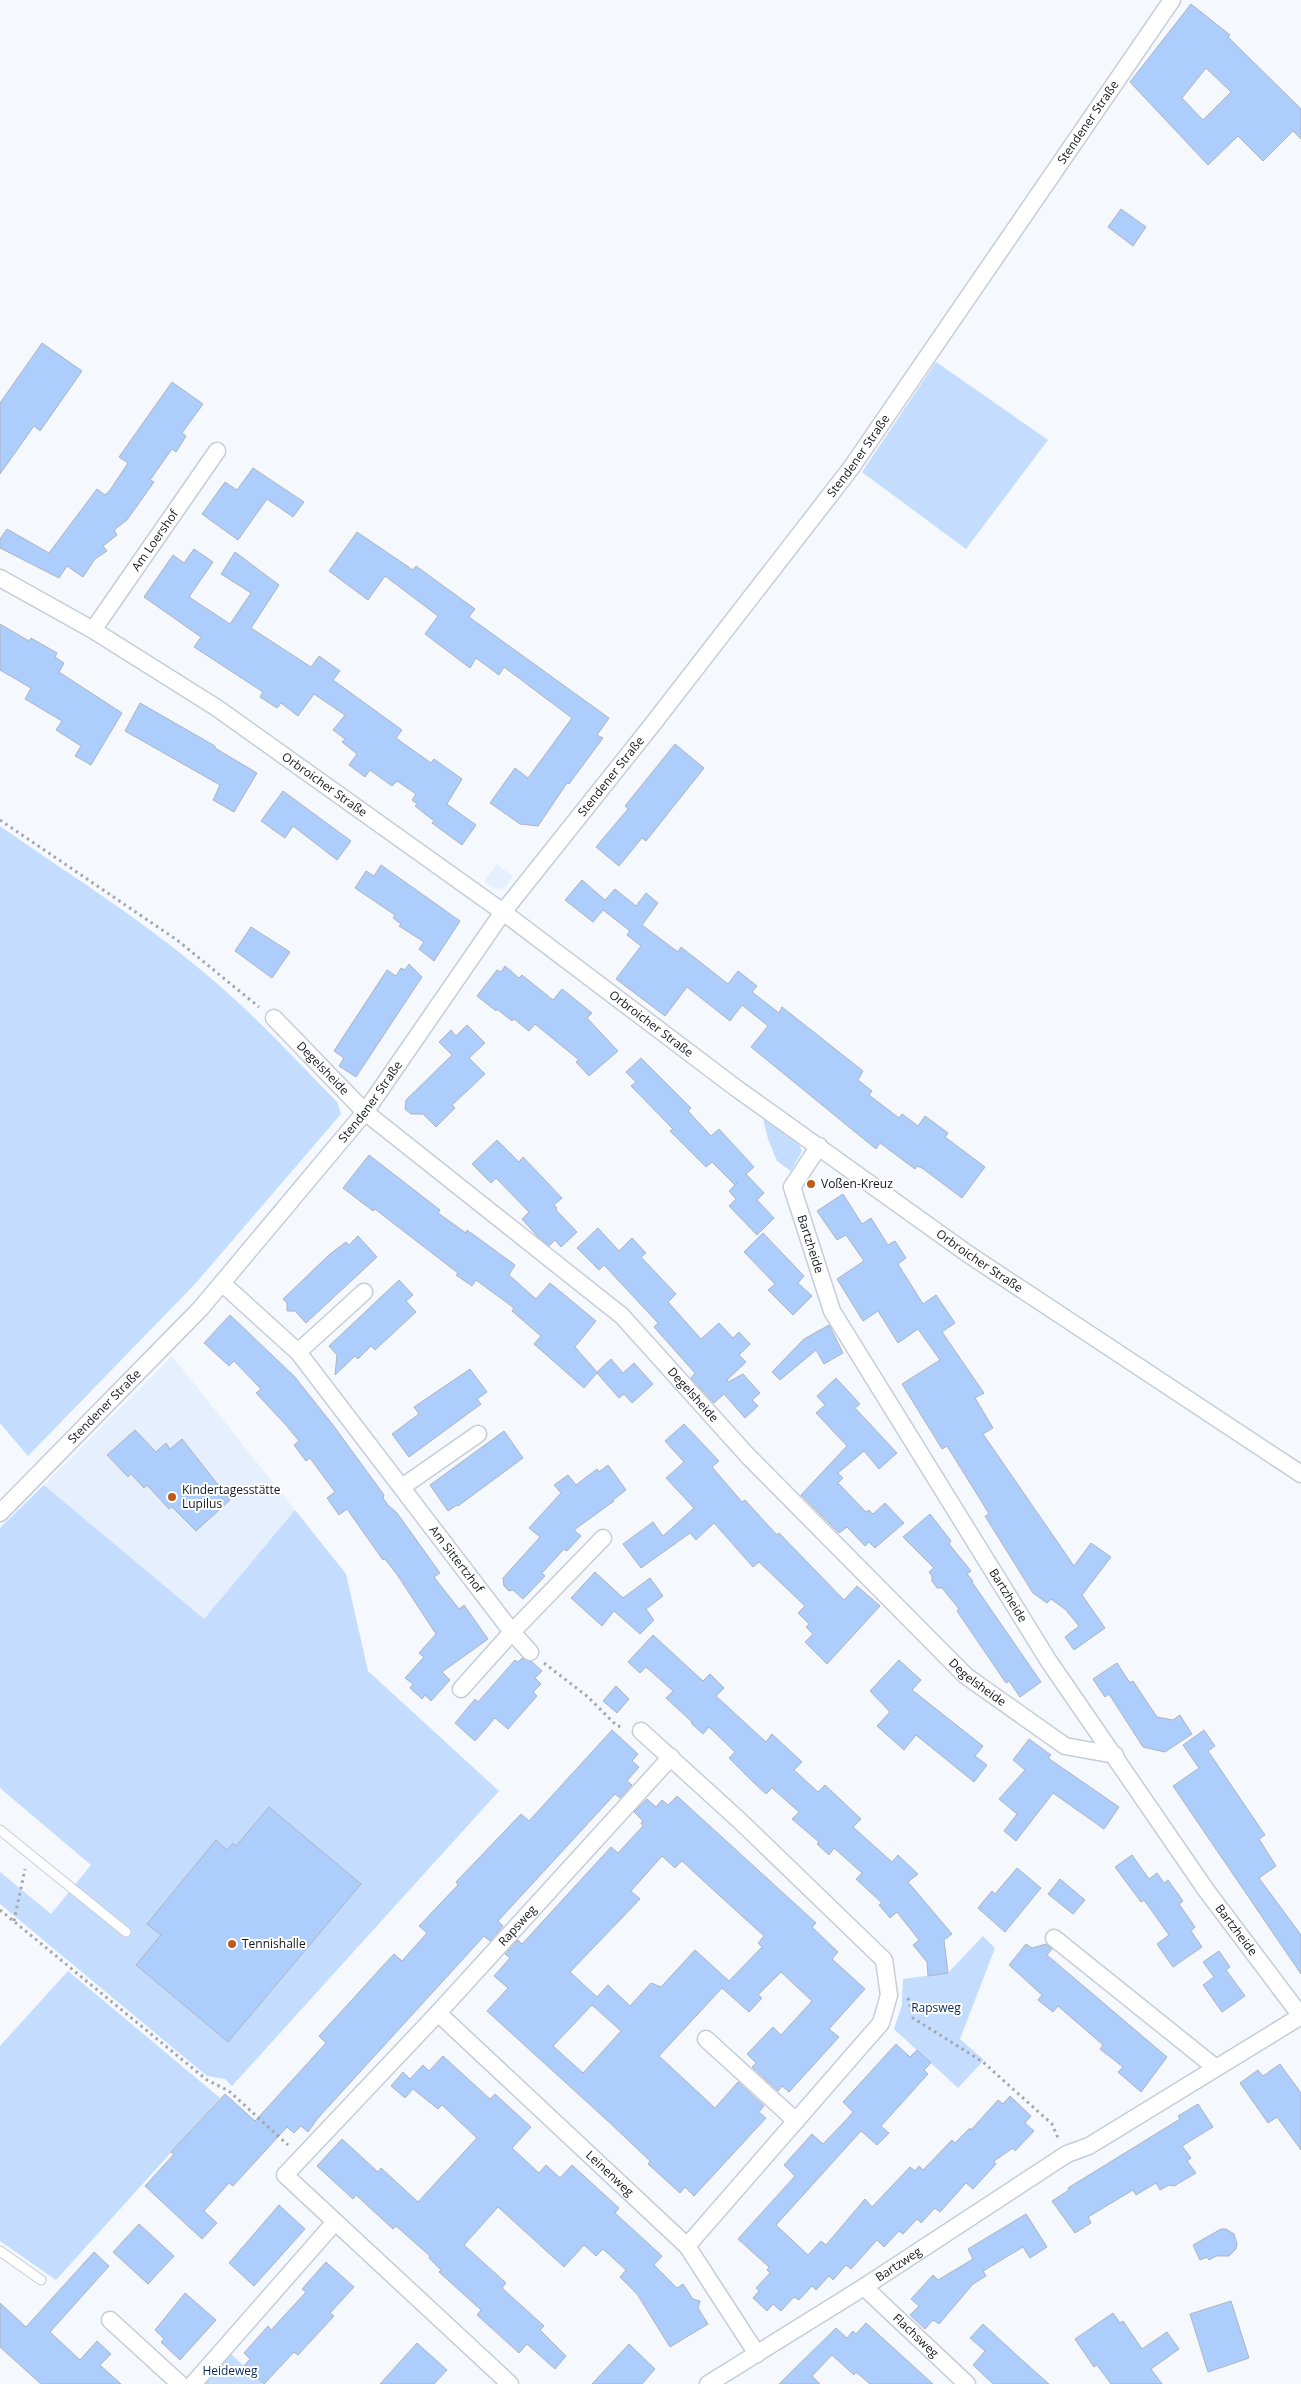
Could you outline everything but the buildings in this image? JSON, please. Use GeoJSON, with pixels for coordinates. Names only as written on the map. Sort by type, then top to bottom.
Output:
{"type":"FeatureCollection","features":[{"type":"Feature","properties":{"kind":"street","name":"Stendener Straße"},"geometry":{"type":"LineString","coordinates":[[0,1512],[223,1284],[365,1112],[503,912],[652,725],[851,468],[1172,0]]}},
{"type":"Feature","properties":{"kind":"street","name":"Am Loershof"},"geometry":{"type":"LineString","coordinates":[[93,630],[217,451]]}},
{"type":"Feature","properties":{"kind":"street","name":"Orbroicher Straße"},"geometry":{"type":"LineString","coordinates":[[0,578],[93,630],[217,708],[503,912],[736,1088],[968,1254],[1301,1474]]}},
{"type":"Feature","properties":{"kind":"street","name":"Degelsheide"},"geometry":{"type":"LineString","coordinates":[[274,1018],[365,1112],[622,1316],[747,1455],[966,1676],[1065,1746],[1115,1755]]}},
{"type":"Feature","properties":{"kind":"street","name":"Bartzheide"},"geometry":{"type":"LineString","coordinates":[[819,1146],[792,1186],[832,1312],[1048,1660],[1206,1890],[1301,2016],[1089,2146]]}},
{"type":"Feature","properties":{"kind":"street","name":"Am Sittertzhof"},"geometry":{"type":"LineString","coordinates":[[223,1284],[298,1352],[512,1632],[530,1652]]}},
{"type":"Feature","properties":{"kind":"street"},"geometry":{"type":"LineString","coordinates":[[298,1352],[364,1292]]}},
{"type":"Feature","properties":{"kind":"street"},"geometry":{"type":"LineString","coordinates":[[402,1487],[478,1434]]}},
{"type":"Feature","properties":{"kind":"street"},"geometry":{"type":"LineString","coordinates":[[460,1690],[512,1632],[603,1538]]}},
{"type":"Feature","properties":{"kind":"street"},"geometry":{"type":"LineString","coordinates":[[642,1731],[739,1820],[884,1960],[890,1995],[881,2023],[687,2246]]}},
{"type":"Feature","properties":{"kind":"street","name":"Rapsweg"},"geometry":{"type":"LineString","coordinates":[[301,2158],[361,2092],[438,2013],[671,1757]]}},
{"type":"Feature","properties":{"kind":"street"},"geometry":{"type":"LineString","coordinates":[[1054,1938],[1216,2068]]}},
{"type":"Feature","properties":{"kind":"street","name":"Leinenweg"},"geometry":{"type":"LineString","coordinates":[[438,2013],[687,2246],[757,2354]]}},
{"type":"Feature","properties":{"kind":"street"},"geometry":{"type":"LineString","coordinates":[[706,2039],[796,2121]]}},
{"type":"Feature","properties":{"kind":"street","name":"Bartzweg"},"geometry":{"type":"LineString","coordinates":[[708,2384],[864,2287],[1067,2154],[1089,2146]]}},
{"type":"Feature","properties":{"kind":"street"},"geometry":{"type":"LineString","coordinates":[[301,2158],[285,2174],[510,2384]]}},
{"type":"Feature","properties":{"kind":"street"},"geometry":{"type":"LineString","coordinates":[[193,2384],[336,2222]]}},
{"type":"Feature","properties":{"kind":"street","name":"Flachsweg"},"geometry":{"type":"LineString","coordinates":[[864,2287],[967,2384]]}},
{"type":"Feature","properties":{"kind":"street"},"geometry":{"type":"LineString","coordinates":[[110,2320],[180,2384]]}},
{"type":"Feature","properties":{"kind":"lane"},"geometry":{"type":"LineString","coordinates":[[0,1830],[126,1932]]}},
{"type":"Feature","properties":{"kind":"lane"},"geometry":{"type":"LineString","coordinates":[[0,2250],[41,2280]]}},
{"type":"Feature","properties":{"kind":"path"},"geometry":{"type":"LineString","coordinates":[[0,820],[177,940],[274,1018]]}},
{"type":"Feature","properties":{"kind":"path"},"geometry":{"type":"LineString","coordinates":[[530,1652],[588,1697],[617,1726],[642,1731]]}},
{"type":"Feature","properties":{"kind":"path"},"geometry":{"type":"LineString","coordinates":[[14,1922],[28,1853]]}},
{"type":"Feature","properties":{"kind":"path"},"geometry":{"type":"LineString","coordinates":[[0,1910],[207,2080],[229,2091],[301,2158]]}},
{"type":"Feature","properties":{"kind":"path"},"geometry":{"type":"LineString","coordinates":[[890,1995],[908,1998],[913,2018],[982,2062],[1052,2124],[1067,2154]]}},
{"type":"Feature","properties":{"kind":"shaded area"},"geometry":{"type":"Polygon","coordinates":[[[497,864],[513,877],[504,888],[495,889],[484,881],[497,864]]]}},
{"type":"Feature","properties":{"kind":"shaded area","name":"Kindertagesstätte Lupilus"},"geometry":{"type":"Polygon","coordinates":[[[172,1356],[295,1510],[204,1619],[44,1485],[172,1356]]]}},
{"type":"Feature","properties":{"kind":"green space"},"geometry":{"type":"Polygon","coordinates":[[[936,362],[1048,440],[966,549],[862,472],[936,362]]]}},
{"type":"Feature","properties":{"kind":"green space"},"geometry":{"type":"Polygon","coordinates":[[[0,826],[127,914],[201,970],[237,1001],[288,1051],[337,1102],[341,1114],[195,1284],[28,1456],[0,1423],[0,826]]]}},
{"type":"Feature","properties":{"kind":"green space"},"geometry":{"type":"Polygon","coordinates":[[[762,1114],[797,1139],[802,1151],[791,1171],[777,1161],[768,1139],[762,1114]]]}},
{"type":"Feature","properties":{"kind":"green space"},"geometry":{"type":"Polygon","coordinates":[[[44,1485],[204,1619],[295,1510],[346,1574],[368,1671],[499,1791],[232,2086],[225,2079],[207,2076],[0,1904],[0,1872],[51,1914],[91,1865],[0,1788],[0,1528],[44,1485]]]}},
{"type":"Feature","properties":{"kind":"green space"},"geometry":{"type":"Polygon","coordinates":[[[983,1936],[995,1948],[960,2039],[984,2060],[958,2088],[894,2029],[902,2005],[903,1979],[948,1973],[983,1936]]]}},
{"type":"Feature","properties":{"kind":"green space"},"geometry":{"type":"Polygon","coordinates":[[[68,1971],[220,2098],[56,2280],[0,2241],[0,2046],[68,1971]]]}},
{"type":"Feature","properties":{"kind":"green space","name":"Heideweg"},"geometry":{"type":"Polygon","coordinates":[[[229,2352],[263,2384],[205,2384],[205,2379],[229,2352]]]}},
{"type":"Feature","properties":{"kind":"place","name":"Voßen-Kreuz"},"geometry":{"type":"Point","coordinates":[811,1184]}},
{"type":"Feature","properties":{"kind":"place","name":"Kindertagesstätte Lupilus"},"geometry":{"type":"Point","coordinates":[172,1497]}},
{"type":"Feature","properties":{"kind":"place","name":"Tennishalle"},"geometry":{"type":"Point","coordinates":[232,1944]}}]}
